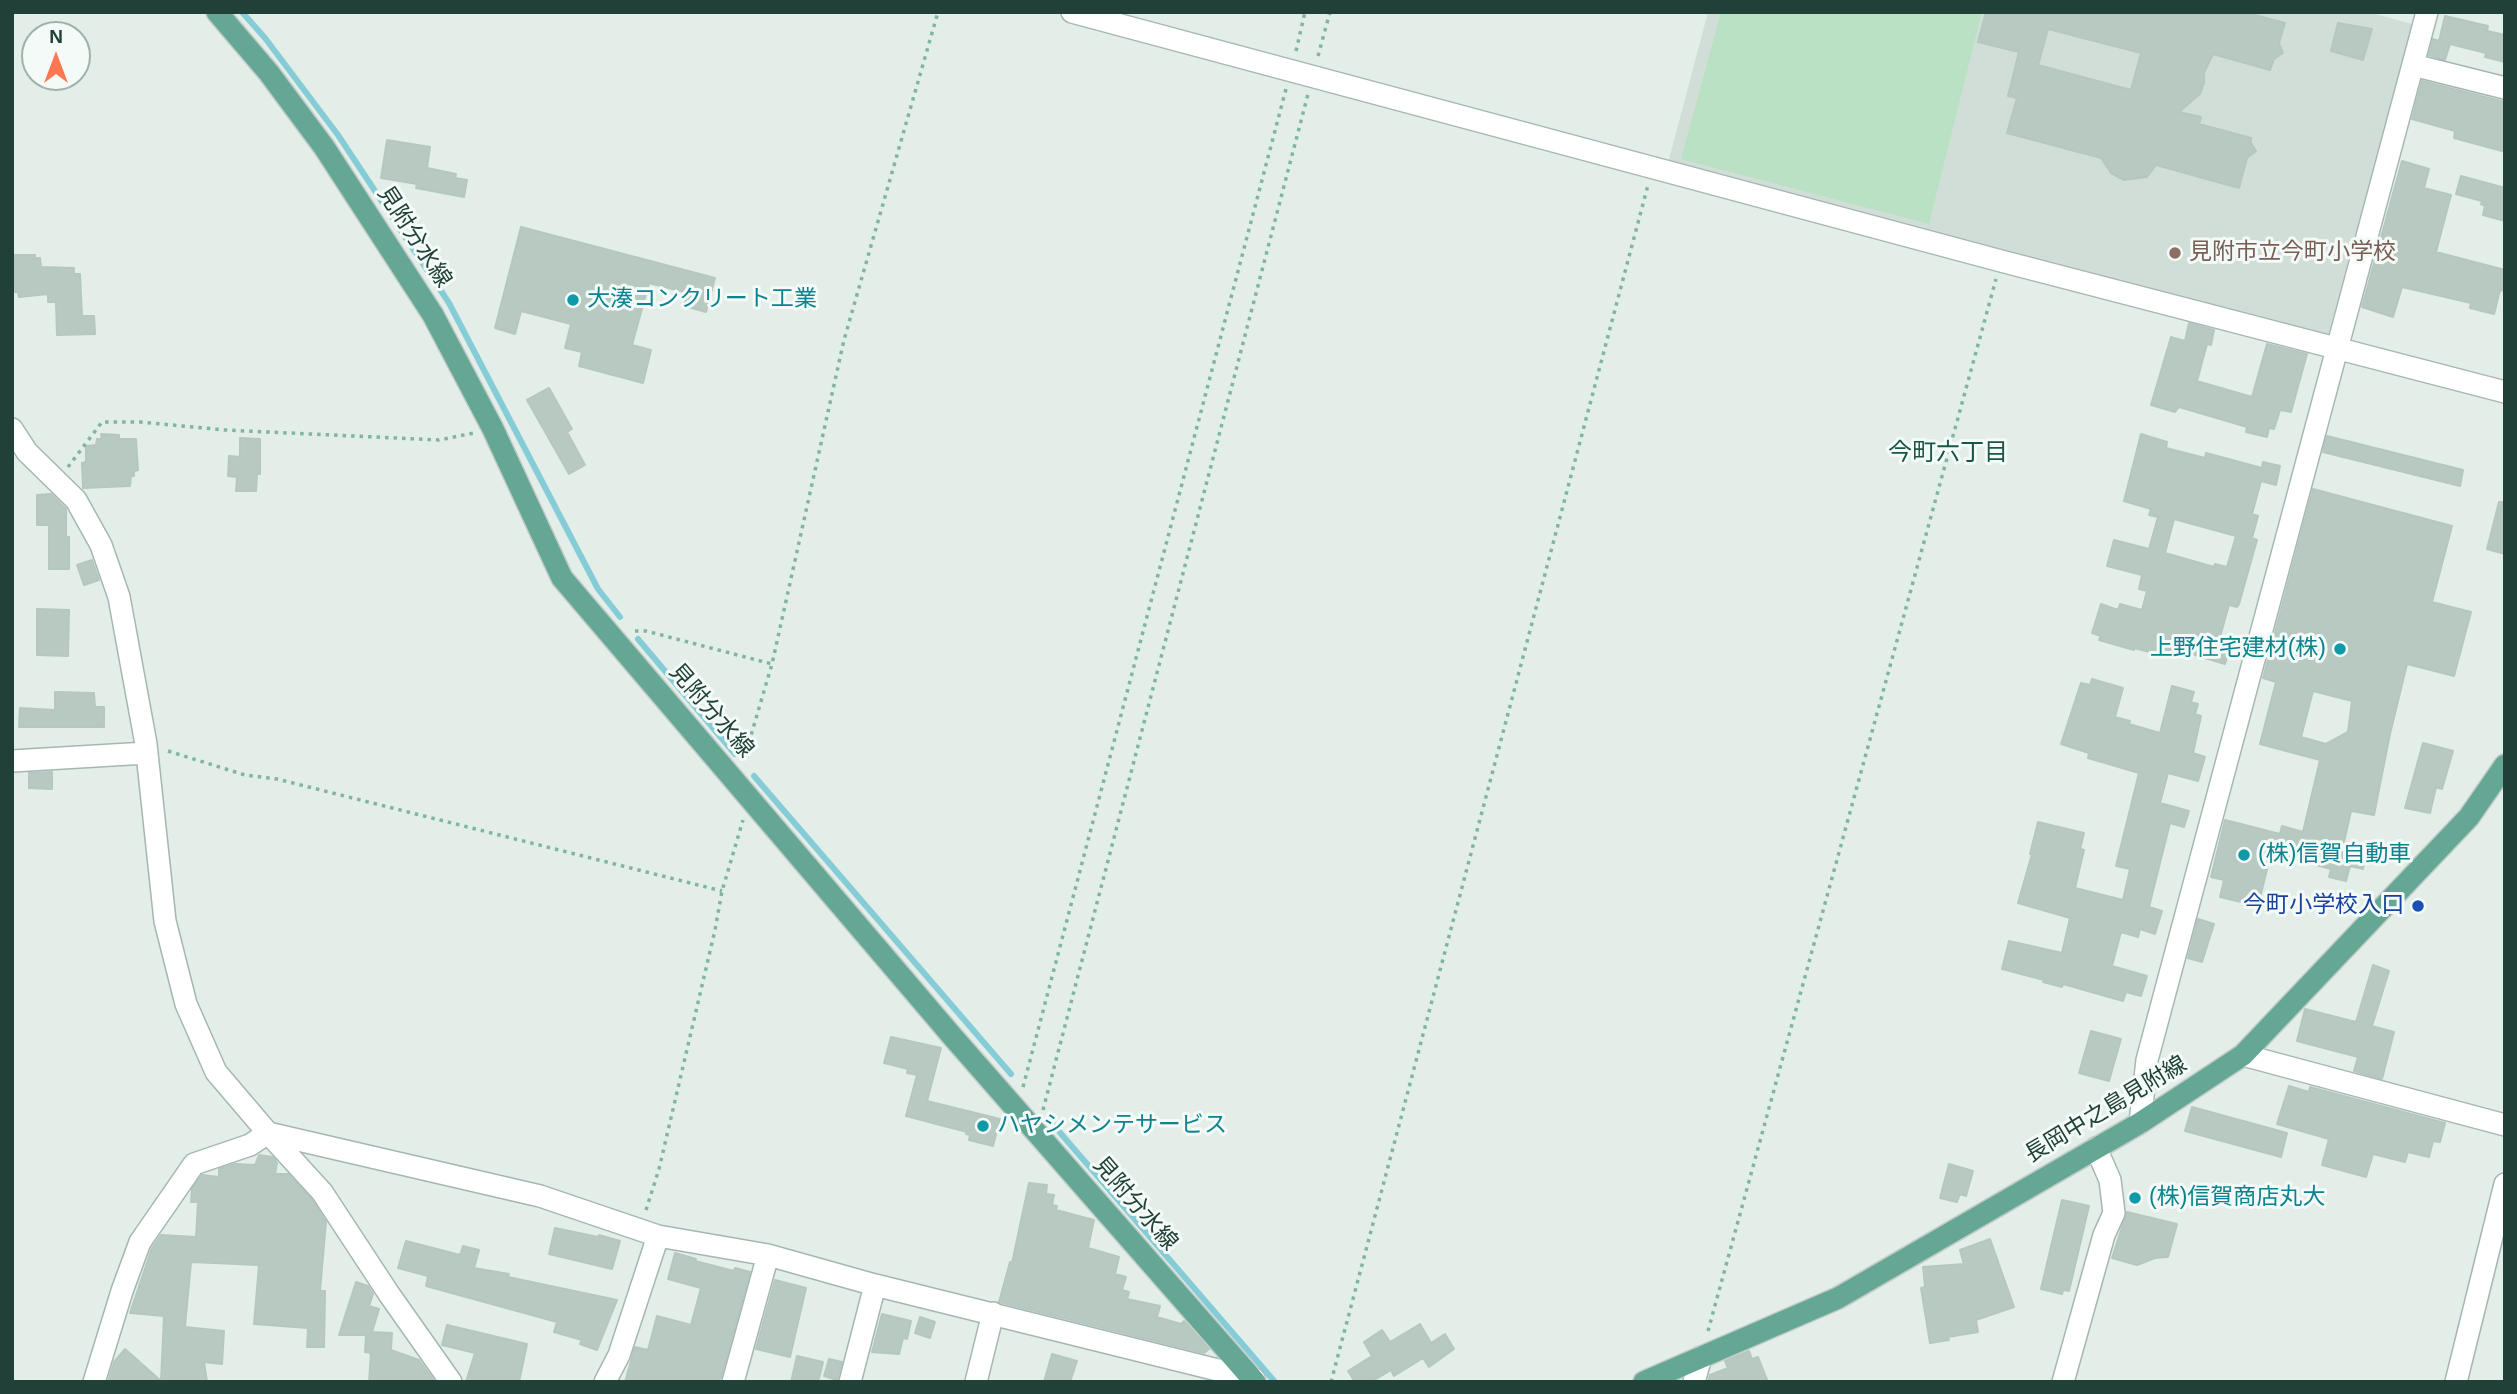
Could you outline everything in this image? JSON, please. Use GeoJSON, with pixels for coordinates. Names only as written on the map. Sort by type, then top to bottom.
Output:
{"type":"FeatureCollection","features":[{"type":"Feature","properties":{"kind":"main road","name":"見附分水線"},"geometry":{"type":"LineString","coordinates":[[217,12],[270,73],[324,147],[433,315],[493,429],[562,578],[952,1035],[1254,1381]]}},
{"type":"Feature","properties":{"kind":"main road","name":"長岡中之島見附線"},"geometry":{"type":"LineString","coordinates":[[1644,1382],[1838,1298],[2140,1123],[2243,1055],[2469,817],[2505,765]]}},
{"type":"Feature","properties":{"kind":"street"},"geometry":{"type":"LineString","coordinates":[[1072,12],[2001,261],[2337,346],[2505,392]]}},
{"type":"Feature","properties":{"kind":"street"},"geometry":{"type":"LineString","coordinates":[[2140,1123],[2147,1060],[2427,12]]}},
{"type":"Feature","properties":{"kind":"street"},"geometry":{"type":"LineString","coordinates":[[2413,65],[2505,88]]}},
{"type":"Feature","properties":{"kind":"street"},"geometry":{"type":"LineString","coordinates":[[12,429],[27,452],[76,500],[101,545],[119,597],[146,748],[165,921],[186,1004],[216,1072],[322,1192],[389,1294],[452,1382]]}},
{"type":"Feature","properties":{"kind":"street"},"geometry":{"type":"LineString","coordinates":[[12,761],[146,748]]}},
{"type":"Feature","properties":{"kind":"street"},"geometry":{"type":"LineString","coordinates":[[2243,1055],[2505,1125]]}},
{"type":"Feature","properties":{"kind":"street"},"geometry":{"type":"LineString","coordinates":[[94,1382],[140,1242],[194,1164],[250,1145],[268,1133],[540,1196],[649,1232],[768,1255],[875,1285],[1254,1381]]}},
{"type":"Feature","properties":{"kind":"street"},"geometry":{"type":"LineString","coordinates":[[2063,1382],[2104,1235],[2114,1213],[2110,1180],[2096,1148]]}},
{"type":"Feature","properties":{"kind":"street"},"geometry":{"type":"LineString","coordinates":[[2456,1382],[2505,1184]]}},
{"type":"Feature","properties":{"kind":"street"},"geometry":{"type":"LineString","coordinates":[[605,1382],[619,1355],[649,1232]]}},
{"type":"Feature","properties":{"kind":"street"},"geometry":{"type":"LineString","coordinates":[[733,1382],[768,1255]]}},
{"type":"Feature","properties":{"kind":"street"},"geometry":{"type":"LineString","coordinates":[[850,1382],[875,1285]]}},
{"type":"Feature","properties":{"kind":"street"},"geometry":{"type":"LineString","coordinates":[[976,1382],[993,1313]]}},
{"type":"Feature","properties":{"kind":"street"},"geometry":{"type":"LineString","coordinates":[[1694,1382],[1701,1357]]}},
{"type":"Feature","properties":{"kind":"path"},"geometry":{"type":"LineString","coordinates":[[734,778],[741,771],[772,664],[845,340],[938,12]]}},
{"type":"Feature","properties":{"kind":"path"},"geometry":{"type":"LineString","coordinates":[[1017,1109],[1305,12]]}},
{"type":"Feature","properties":{"kind":"path"},"geometry":{"type":"LineString","coordinates":[[1037,1132],[1330,12]]}},
{"type":"Feature","properties":{"kind":"path"},"geometry":{"type":"LineString","coordinates":[[1331,1382],[1653,166]]}},
{"type":"Feature","properties":{"kind":"path"},"geometry":{"type":"LineString","coordinates":[[1701,1357],[2001,261]]}},
{"type":"Feature","properties":{"kind":"path"},"geometry":{"type":"LineString","coordinates":[[58,482],[102,422],[439,440],[493,429]]}},
{"type":"Feature","properties":{"kind":"path"},"geometry":{"type":"LineString","coordinates":[[617,641],[622,631],[646,631],[772,664]]}},
{"type":"Feature","properties":{"kind":"path"},"geometry":{"type":"LineString","coordinates":[[146,748],[245,775],[276,779],[722,891]]}},
{"type":"Feature","properties":{"kind":"path"},"geometry":{"type":"LineString","coordinates":[[649,1232],[659,1169],[722,891],[744,818],[756,804]]}},
{"type":"Feature","properties":{"kind":"shaded area","name":"見附市立今町小学校"},"geometry":{"type":"Polygon","coordinates":[[[1708,12],[2368,12],[2412,24],[2328,335],[1671,171],[1668,163],[1708,12]]]}},
{"type":"Feature","properties":{"kind":"green space"},"geometry":{"type":"Polygon","coordinates":[[[1721,12],[1982,12],[1929,224],[1681,159],[1721,12]]]}},
{"type":"Feature","properties":{"kind":"building"},"geometry":{"type":"Polygon","coordinates":[[[1986,12],[2244,12],[2285,23],[2279,43],[2283,53],[2274,59],[2270,70],[2213,54],[2204,73],[2200,94],[2179,112],[2201,117],[2199,124],[2251,138],[2256,151],[2247,158],[2239,188],[2156,165],[2147,177],[2124,180],[2111,173],[2101,158],[2007,133],[2017,98],[2008,96],[2019,52],[1978,42],[1986,12]],[[2048,29],[2038,65],[2131,90],[2141,53],[2048,29]]]}},
{"type":"Feature","properties":{"kind":"building"},"geometry":{"type":"Polygon","coordinates":[[[2445,16],[2488,26],[2487,31],[2505,35],[2505,62],[2485,57],[2486,53],[2450,44],[2445,60],[2429,55],[2433,39],[2439,41],[2445,16]]]}},
{"type":"Feature","properties":{"kind":"building"},"geometry":{"type":"Polygon","coordinates":[[[2338,23],[2372,29],[2363,60],[2331,51],[2338,23]]]}},
{"type":"Feature","properties":{"kind":"building"},"geometry":{"type":"Polygon","coordinates":[[[2422,81],[2505,102],[2505,140],[2502,151],[2454,138],[2455,131],[2412,119],[2422,81]]]}},
{"type":"Feature","properties":{"kind":"building"},"geometry":{"type":"Polygon","coordinates":[[[387,140],[430,147],[427,168],[456,174],[455,178],[467,180],[464,197],[416,188],[417,184],[381,178],[387,140]]]}},
{"type":"Feature","properties":{"kind":"building"},"geometry":{"type":"Polygon","coordinates":[[[2402,161],[2429,169],[2424,188],[2451,195],[2436,252],[2505,270],[2505,291],[2500,290],[2494,314],[2470,308],[2471,303],[2402,287],[2393,317],[2362,307],[2402,161]]]}},
{"type":"Feature","properties":{"kind":"building"},"geometry":{"type":"Polygon","coordinates":[[[2461,176],[2505,188],[2505,221],[2483,215],[2485,206],[2481,204],[2482,201],[2456,194],[2461,176]]]}},
{"type":"Feature","properties":{"kind":"building","name":"大湊コンクリート工業"},"geometry":{"type":"Polygon","coordinates":[[[521,227],[715,278],[706,312],[684,306],[688,293],[649,283],[632,345],[651,350],[643,383],[579,366],[582,352],[565,348],[571,324],[521,311],[515,334],[495,328],[521,227]]]}},
{"type":"Feature","properties":{"kind":"building"},"geometry":{"type":"Polygon","coordinates":[[[14,255],[35,255],[35,258],[40,258],[41,267],[74,268],[74,274],[80,274],[82,316],[94,316],[95,334],[57,335],[56,302],[48,302],[48,294],[19,297],[18,292],[12,292],[14,255]]]}},
{"type":"Feature","properties":{"kind":"building"},"geometry":{"type":"Polygon","coordinates":[[[2189,323],[2214,330],[2211,345],[2207,344],[2197,381],[2252,397],[2267,344],[2307,354],[2291,412],[2280,410],[2274,429],[2269,428],[2267,437],[2246,432],[2247,427],[2179,407],[2175,412],[2151,405],[2171,337],[2185,341],[2189,323]]]}},
{"type":"Feature","properties":{"kind":"building"},"geometry":{"type":"Polygon","coordinates":[[[549,388],[572,429],[567,432],[585,465],[569,474],[527,400],[549,388]]]}},
{"type":"Feature","properties":{"kind":"building"},"geometry":{"type":"Polygon","coordinates":[[[101,434],[119,435],[119,439],[136,439],[138,470],[131,476],[130,486],[83,488],[82,463],[86,462],[86,446],[96,445],[97,439],[102,439],[101,434]]]}},
{"type":"Feature","properties":{"kind":"building"},"geometry":{"type":"Polygon","coordinates":[[[2141,434],[2167,442],[2166,448],[2205,458],[2206,453],[2262,468],[2263,462],[2280,466],[2276,485],[2261,481],[2252,514],[2258,516],[2252,538],[2257,540],[2239,604],[2237,607],[2229,605],[2220,637],[2232,640],[2225,664],[2175,649],[2173,658],[2134,650],[2099,640],[2101,636],[2092,633],[2101,604],[2118,610],[2120,604],[2142,610],[2147,591],[2139,589],[2142,575],[2107,566],[2114,540],[2149,549],[2158,517],[2149,515],[2151,509],[2124,501],[2141,434]],[[2174,519],[2165,553],[2214,567],[2215,564],[2227,567],[2236,536],[2174,519]]]}},
{"type":"Feature","properties":{"kind":"building"},"geometry":{"type":"Polygon","coordinates":[[[2327,436],[2463,470],[2460,486],[2323,452],[2327,436]]]}},
{"type":"Feature","properties":{"kind":"building"},"geometry":{"type":"Polygon","coordinates":[[[240,438],[260,439],[260,474],[257,474],[256,491],[236,491],[237,477],[228,476],[229,456],[240,457],[240,438]]]}},
{"type":"Feature","properties":{"kind":"building"},"geometry":{"type":"Polygon","coordinates":[[[2313,489],[2452,526],[2432,602],[2471,612],[2454,676],[2407,664],[2374,815],[2351,811],[2344,842],[2367,849],[2363,869],[2350,866],[2346,881],[2329,877],[2331,869],[2271,853],[2258,906],[2220,897],[2224,880],[2211,877],[2225,820],[2280,834],[2282,826],[2303,832],[2320,760],[2260,744],[2276,682],[2263,678],[2313,489]],[[2313,691],[2301,737],[2326,744],[2348,732],[2352,701],[2313,691]]]}},
{"type":"Feature","properties":{"kind":"building"},"geometry":{"type":"Polygon","coordinates":[[[51,494],[66,509],[69,569],[49,569],[49,525],[37,525],[37,495],[51,494]]]}},
{"type":"Feature","properties":{"kind":"building"},"geometry":{"type":"Polygon","coordinates":[[[2499,502],[2505,502],[2505,554],[2487,549],[2499,502]]]}},
{"type":"Feature","properties":{"kind":"building"},"geometry":{"type":"Polygon","coordinates":[[[92,560],[99,580],[84,585],[77,565],[92,560]]]}},
{"type":"Feature","properties":{"kind":"building"},"geometry":{"type":"Polygon","coordinates":[[[37,609],[69,610],[68,656],[37,655],[37,609]]]}},
{"type":"Feature","properties":{"kind":"building"},"geometry":{"type":"Polygon","coordinates":[[[2092,679],[2123,688],[2115,717],[2160,733],[2172,686],[2194,692],[2191,702],[2198,704],[2195,714],[2201,716],[2193,753],[2205,757],[2198,781],[2168,773],[2160,803],[2189,811],[2184,827],[2170,823],[2149,907],[2162,911],[2155,934],[2140,929],[2138,937],[2121,932],[2112,966],[2147,976],[2141,996],[2126,992],[2123,1001],[2002,969],[2009,941],[2062,953],[2070,918],[2018,903],[2038,822],[2084,833],[2080,849],[2084,850],[2075,888],[2123,900],[2130,869],[2116,866],[2139,773],[2088,758],[2089,753],[2061,744],[2081,683],[2090,685],[2092,679]]]}},
{"type":"Feature","properties":{"kind":"building"},"geometry":{"type":"Polygon","coordinates":[[[55,692],[94,693],[95,707],[104,707],[104,727],[19,727],[20,708],[55,710],[55,692]]]}},
{"type":"Feature","properties":{"kind":"building"},"geometry":{"type":"Polygon","coordinates":[[[2423,743],[2453,751],[2442,789],[2436,787],[2430,813],[2405,808],[2423,743]]]}},
{"type":"Feature","properties":{"kind":"building"},"geometry":{"type":"Polygon","coordinates":[[[52,772],[52,789],[29,788],[29,773],[52,772]]]}},
{"type":"Feature","properties":{"kind":"building"},"geometry":{"type":"Polygon","coordinates":[[[2198,919],[2214,924],[2202,962],[2188,958],[2198,919]]]}},
{"type":"Feature","properties":{"kind":"building"},"geometry":{"type":"Polygon","coordinates":[[[2373,965],[2389,971],[2372,1026],[2394,1032],[2382,1079],[2354,1071],[2358,1057],[2297,1041],[2305,1009],[2356,1022],[2373,965]]]}},
{"type":"Feature","properties":{"kind":"building"},"geometry":{"type":"Polygon","coordinates":[[[2091,1031],[2121,1039],[2109,1081],[2079,1073],[2091,1031]]]}},
{"type":"Feature","properties":{"kind":"building"},"geometry":{"type":"Polygon","coordinates":[[[891,1037],[941,1048],[927,1101],[1000,1119],[993,1146],[969,1140],[970,1135],[966,1134],[967,1132],[906,1116],[917,1075],[907,1073],[908,1069],[884,1063],[891,1037]]]}},
{"type":"Feature","properties":{"kind":"building"},"geometry":{"type":"Polygon","coordinates":[[[2289,1086],[2309,1092],[2310,1087],[2445,1123],[2440,1142],[2433,1141],[2429,1157],[2408,1152],[2405,1162],[2373,1154],[2366,1177],[2322,1165],[2329,1139],[2277,1124],[2289,1086]]]}},
{"type":"Feature","properties":{"kind":"building"},"geometry":{"type":"Polygon","coordinates":[[[2192,1107],[2287,1133],[2281,1157],[2185,1131],[2192,1107]]]}},
{"type":"Feature","properties":{"kind":"building"},"geometry":{"type":"Polygon","coordinates":[[[259,1155],[273,1157],[277,1163],[275,1174],[288,1174],[312,1200],[326,1222],[320,1291],[325,1291],[324,1347],[307,1347],[308,1328],[254,1324],[259,1265],[191,1262],[185,1327],[224,1331],[222,1364],[204,1362],[207,1382],[108,1382],[114,1362],[125,1349],[161,1381],[164,1316],[130,1313],[152,1248],[161,1235],[196,1237],[198,1202],[191,1202],[192,1189],[202,1175],[219,1177],[219,1169],[235,1164],[255,1165],[259,1155]]]}},
{"type":"Feature","properties":{"kind":"building"},"geometry":{"type":"Polygon","coordinates":[[[1949,1164],[1973,1171],[1966,1196],[1960,1194],[1957,1202],[1940,1198],[1949,1164]]]}},
{"type":"Feature","properties":{"kind":"building"},"geometry":{"type":"Polygon","coordinates":[[[1029,1183],[1047,1185],[1046,1194],[1054,1195],[1052,1205],[1057,1206],[1056,1210],[1094,1220],[1088,1248],[1119,1257],[1115,1274],[1126,1277],[1122,1290],[1129,1292],[1127,1299],[1160,1306],[1157,1317],[1181,1324],[1184,1321],[1209,1349],[1204,1353],[999,1302],[1010,1262],[1012,1263],[1029,1183]]]}},
{"type":"Feature","properties":{"kind":"building"},"geometry":{"type":"Polygon","coordinates":[[[2062,1200],[2089,1206],[2069,1291],[2063,1290],[2062,1294],[2041,1289],[2062,1200]]]}},
{"type":"Feature","properties":{"kind":"building","name":"(株)信賀商店丸大"},"geometry":{"type":"Polygon","coordinates":[[[2127,1212],[2177,1224],[2168,1257],[2155,1258],[2137,1265],[2112,1258],[2127,1212]]]}},
{"type":"Feature","properties":{"kind":"building"},"geometry":{"type":"Polygon","coordinates":[[[555,1228],[620,1241],[612,1269],[549,1254],[555,1228]]]}},
{"type":"Feature","properties":{"kind":"building"},"geometry":{"type":"Polygon","coordinates":[[[1990,1239],[2014,1307],[1976,1320],[1978,1332],[1930,1343],[1921,1288],[1925,1287],[1923,1267],[1964,1264],[1960,1250],[1990,1239]]]}},
{"type":"Feature","properties":{"kind":"building"},"geometry":{"type":"Polygon","coordinates":[[[406,1241],[460,1255],[463,1246],[479,1250],[474,1268],[617,1300],[597,1350],[580,1344],[582,1340],[554,1332],[557,1322],[426,1286],[428,1276],[398,1268],[406,1241]]]}},
{"type":"Feature","properties":{"kind":"building"},"geometry":{"type":"Polygon","coordinates":[[[675,1253],[734,1271],[735,1268],[750,1272],[721,1377],[718,1382],[625,1382],[635,1347],[648,1350],[657,1316],[691,1325],[701,1288],[668,1279],[675,1253]]]}},
{"type":"Feature","properties":{"kind":"building"},"geometry":{"type":"Polygon","coordinates":[[[775,1280],[806,1288],[790,1357],[756,1349],[775,1280]]]}},
{"type":"Feature","properties":{"kind":"building"},"geometry":{"type":"Polygon","coordinates":[[[356,1282],[368,1286],[373,1294],[369,1306],[379,1309],[372,1332],[392,1333],[391,1350],[419,1360],[435,1382],[369,1382],[371,1353],[365,1352],[366,1335],[339,1335],[356,1282]]]}},
{"type":"Feature","properties":{"kind":"building"},"geometry":{"type":"Polygon","coordinates":[[[882,1314],[911,1321],[907,1339],[903,1338],[899,1354],[872,1352],[882,1314]]]}},
{"type":"Feature","properties":{"kind":"building"},"geometry":{"type":"Polygon","coordinates":[[[920,1317],[935,1322],[930,1338],[915,1333],[920,1317]]]}},
{"type":"Feature","properties":{"kind":"building"},"geometry":{"type":"Polygon","coordinates":[[[1420,1324],[1431,1343],[1445,1334],[1454,1349],[1429,1367],[1423,1358],[1394,1376],[1391,1370],[1371,1382],[1355,1382],[1348,1371],[1372,1356],[1364,1342],[1382,1330],[1390,1342],[1420,1324]]]}},
{"type":"Feature","properties":{"kind":"building"},"geometry":{"type":"Polygon","coordinates":[[[447,1325],[527,1344],[519,1382],[466,1382],[475,1353],[442,1345],[447,1325]]]}},
{"type":"Feature","properties":{"kind":"building"},"geometry":{"type":"Polygon","coordinates":[[[1749,1351],[1752,1359],[1758,1357],[1768,1382],[1708,1382],[1710,1375],[1728,1368],[1725,1361],[1749,1351]]]}},
{"type":"Feature","properties":{"kind":"building"},"geometry":{"type":"Polygon","coordinates":[[[1052,1354],[1077,1361],[1070,1382],[1044,1382],[1052,1354]]]}},
{"type":"Feature","properties":{"kind":"building"},"geometry":{"type":"Polygon","coordinates":[[[797,1356],[823,1362],[818,1382],[791,1382],[797,1356]]]}},
{"type":"Feature","properties":{"kind":"building"},"geometry":{"type":"Polygon","coordinates":[[[829,1359],[842,1362],[837,1380],[824,1376],[829,1359]]]}},
{"type":"Feature","properties":{"kind":"waterway"},"geometry":{"type":"LineString","coordinates":[[242,12],[265,38],[338,135],[449,303],[598,589],[620,617]]}},
{"type":"Feature","properties":{"kind":"waterway"},"geometry":{"type":"LineString","coordinates":[[638,639],[735,754]]}},
{"type":"Feature","properties":{"kind":"waterway"},"geometry":{"type":"LineString","coordinates":[[754,776],[1011,1074]]}},
{"type":"Feature","properties":{"kind":"waterway"},"geometry":{"type":"LineString","coordinates":[[1050,1121],[1275,1382]]}},
{"type":"Feature","properties":{"kind":"place","name":"見附市立今町小学校"},"geometry":{"type":"Point","coordinates":[2175,253]}},
{"type":"Feature","properties":{"kind":"place","name":"大湊コンクリート工業"},"geometry":{"type":"Point","coordinates":[573,300]}},
{"type":"Feature","properties":{"kind":"place","name":"上野住宅建材(株)"},"geometry":{"type":"Point","coordinates":[2340,649]}},
{"type":"Feature","properties":{"kind":"place","name":"(株)信賀自動車"},"geometry":{"type":"Point","coordinates":[2244,855]}},
{"type":"Feature","properties":{"kind":"place","name":"今町小学校入口"},"geometry":{"type":"Point","coordinates":[2418,906]}},
{"type":"Feature","properties":{"kind":"place","name":"ハヤシメンテサービス"},"geometry":{"type":"Point","coordinates":[983,1126]}},
{"type":"Feature","properties":{"kind":"place","name":"(株)信賀商店丸大"},"geometry":{"type":"Point","coordinates":[2135,1198]}},
{"type":"Feature","properties":{"kind":"district","name":"今町六丁目"},"geometry":{"type":"Point","coordinates":[1948,453]}}]}
